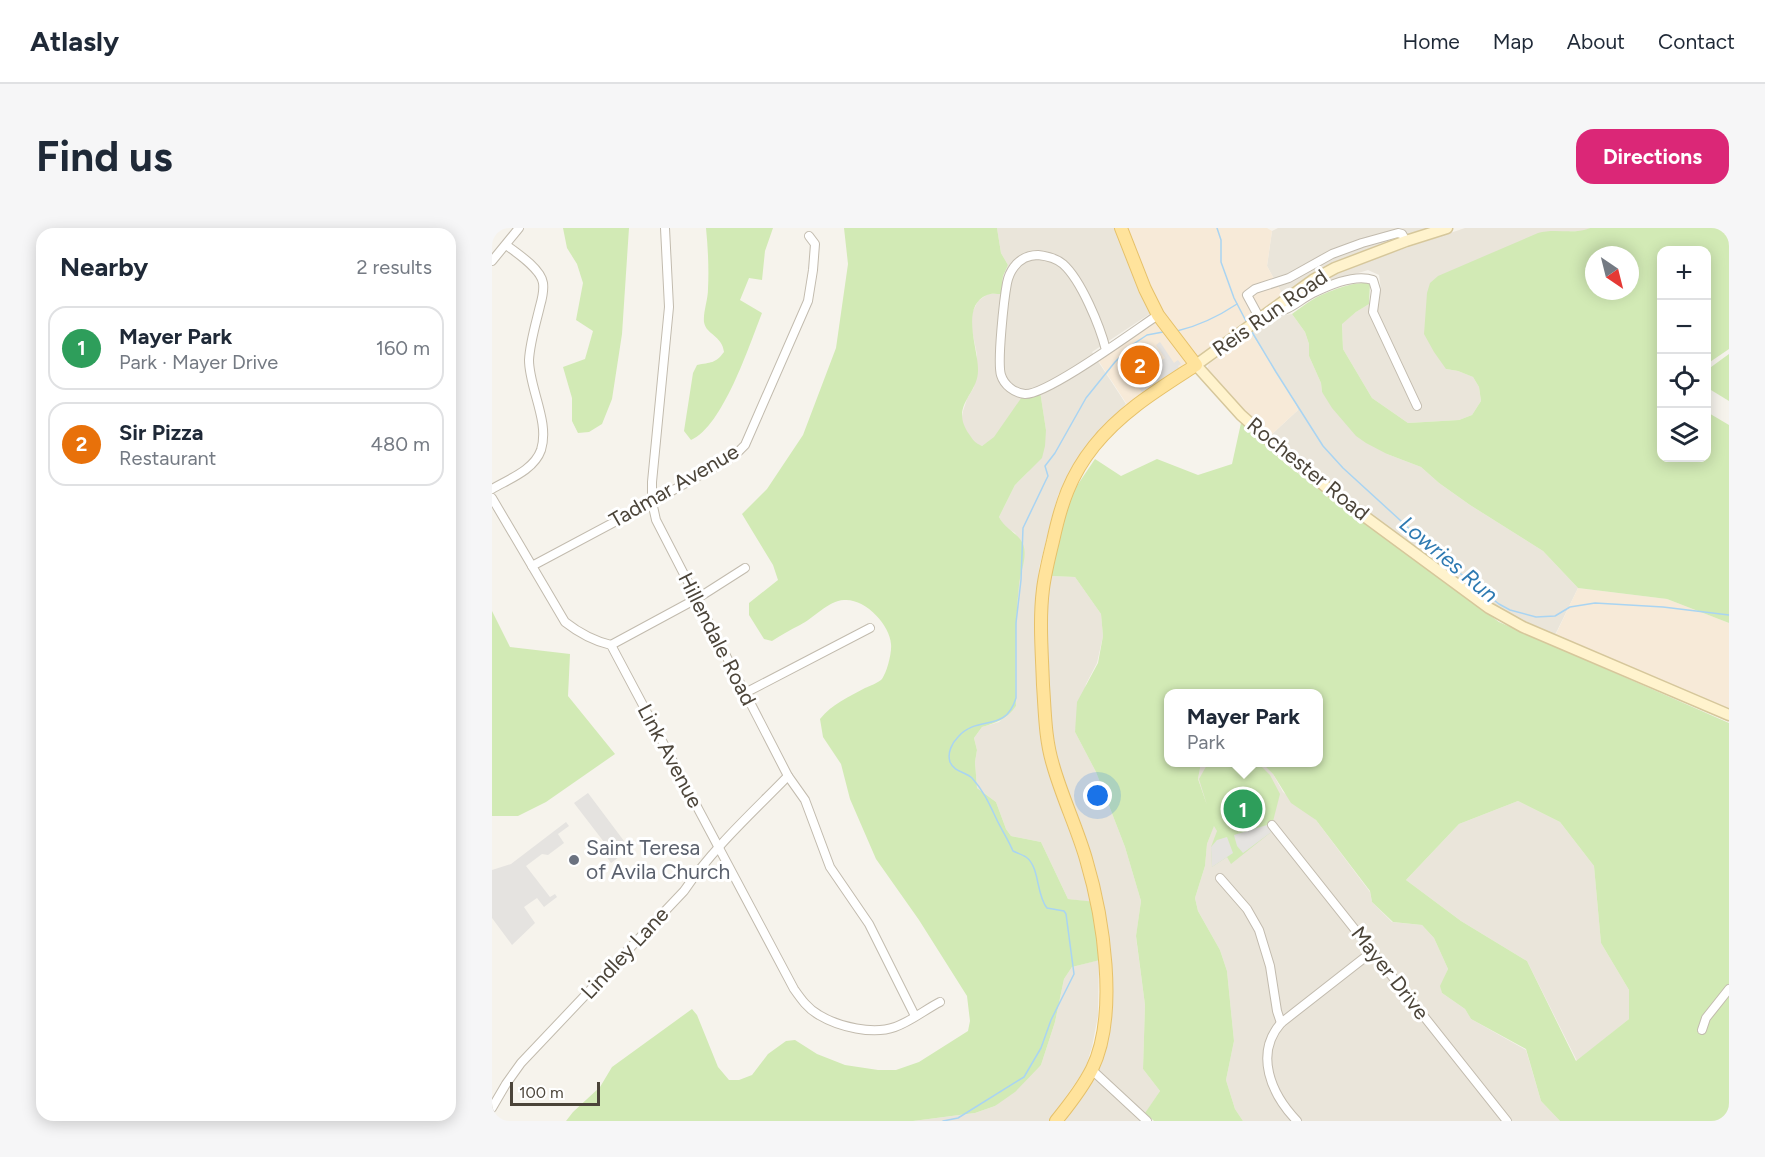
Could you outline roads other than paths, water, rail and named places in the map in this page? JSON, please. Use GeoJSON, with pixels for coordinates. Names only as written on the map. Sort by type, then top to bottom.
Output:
{"type":"FeatureCollection","features":[{"type":"Feature","properties":{"kind":"main road","name":"Rochester Road"},"geometry":{"type":"LineString","coordinates":[[1121,228],[1158,315],[1196,365]]}},
{"type":"Feature","properties":{"kind":"main road"},"geometry":{"type":"LineString","coordinates":[[1056,1121],[1092,1070],[1100,1045],[1105,1016],[1106,977],[1096,902],[1087,861],[1059,785],[1048,744],[1041,647],[1044,583],[1064,498],[1071,480],[1084,460],[1108,430],[1130,409],[1196,365]]}},
{"type":"Feature","properties":{"kind":"street"},"geometry":{"type":"LineString","coordinates":[[492,261],[519,228]]}},
{"type":"Feature","properties":{"kind":"street","name":"Hillendale Road"},"geometry":{"type":"LineString","coordinates":[[665,228],[669,307],[652,482],[652,502],[656,520],[788,776],[805,800],[830,867],[869,924],[915,1016]]}},
{"type":"Feature","properties":{"kind":"street","name":"Reis Run Road"},"geometry":{"type":"LineString","coordinates":[[1196,365],[1294,292],[1320,276],[1406,241],[1447,228]]}},
{"type":"Feature","properties":{"kind":"street"},"geometry":{"type":"LineString","coordinates":[[1406,241],[1402,234],[1398,233],[1379,237],[1332,254],[1289,278],[1247,295],[1264,316],[1281,312],[1312,294],[1351,280],[1365,277],[1373,280],[1376,290],[1373,312],[1417,406]]}},
{"type":"Feature","properties":{"kind":"street","name":"Tadmar Avenue"},"geometry":{"type":"LineString","coordinates":[[532,566],[734,456],[745,445],[808,301],[815,244],[808,236]]}},
{"type":"Feature","properties":{"kind":"street"},"geometry":{"type":"LineString","coordinates":[[492,489],[535,461],[541,451],[543,430],[531,380],[529,361],[543,282],[537,271],[506,245]]}},
{"type":"Feature","properties":{"kind":"street"},"geometry":{"type":"LineString","coordinates":[[1106,350],[1098,325],[1083,294],[1062,264],[1050,256],[1030,256],[1015,265],[1007,281],[1000,366],[1001,374],[1008,386],[1018,393],[1040,391],[1069,374],[1106,350],[1158,315]]}},
{"type":"Feature","properties":{"kind":"street","name":"Rochester Road"},"geometry":{"type":"LineString","coordinates":[[1196,365],[1241,415],[1278,448],[1341,499],[1494,612],[1523,627],[1729,715]]}},
{"type":"Feature","properties":{"kind":"street"},"geometry":{"type":"LineString","coordinates":[[492,498],[565,622],[578,632],[611,645],[698,598],[745,568]]}},
{"type":"Feature","properties":{"kind":"street"},"geometry":{"type":"LineString","coordinates":[[744,693],[870,628]]}},
{"type":"Feature","properties":{"kind":"street","name":"Link Avenue"},"geometry":{"type":"LineString","coordinates":[[611,645],[803,1002],[818,1015],[835,1022],[857,1028],[879,1030],[896,1027],[940,1002]]}},
{"type":"Feature","properties":{"kind":"street","name":"Lindley Lane"},"geometry":{"type":"LineString","coordinates":[[492,1108],[521,1064],[684,891],[698,870],[788,776]]}},
{"type":"Feature","properties":{"kind":"street","name":"Mayer Drive"},"geometry":{"type":"LineString","coordinates":[[1272,825],[1507,1121]]}},
{"type":"Feature","properties":{"kind":"street"},"geometry":{"type":"LineString","coordinates":[[1220,878],[1247,909],[1259,930],[1270,966],[1281,1023]]}},
{"type":"Feature","properties":{"kind":"street"},"geometry":{"type":"LineString","coordinates":[[1297,1121],[1278,1098],[1268,1068],[1268,1045],[1281,1023],[1373,951]]}},
{"type":"Feature","properties":{"kind":"street"},"geometry":{"type":"LineString","coordinates":[[1702,1030],[1706,1018],[1729,988]]}},
{"type":"Feature","properties":{"kind":"street"},"geometry":{"type":"LineString","coordinates":[[1092,1070],[1147,1121]]}},
{"type":"Feature","properties":{"kind":"waterway","name":"Lowries Run"},"geometry":{"type":"LineString","coordinates":[[1217,228],[1221,240],[1221,262],[1234,298],[1247,323]]}},
{"type":"Feature","properties":{"kind":"waterway"},"geometry":{"type":"LineString","coordinates":[[1177,331],[1208,320],[1237,304]]}},
{"type":"Feature","properties":{"kind":"waterway"},"geometry":{"type":"LineString","coordinates":[[943,1121],[958,1118],[1024,1077],[1041,1048],[1051,1020],[1074,974],[1066,914],[1064,911],[1047,908],[1041,896],[1034,867],[1026,857],[1013,851],[983,792],[972,778],[952,765],[949,759],[950,752],[956,739],[966,730],[1005,716],[1016,698],[1016,623],[1021,580],[1023,528],[1048,476],[1045,466],[1055,453],[1086,398],[1115,362],[1132,345],[1147,335],[1163,332]]}},
{"type":"Feature","properties":{"kind":"waterway","name":"Lowries Run"},"geometry":{"type":"LineString","coordinates":[[1252,332],[1323,446],[1343,468],[1447,563],[1499,604],[1510,610],[1536,617],[1555,616],[1570,607],[1595,603],[1663,607],[1729,615]]}},
{"type":"Feature","properties":{"kind":"place","name":"Sir Pizza"},"geometry":{"type":"Point","coordinates":[1140,365]}},
{"type":"Feature","properties":{"kind":"place","name":"Mayer Park"},"geometry":{"type":"Point","coordinates":[1243,809]}},
{"type":"Feature","properties":{"kind":"place","name":"Saint Teresa of Avila Church"},"geometry":{"type":"Point","coordinates":[574,860]}}]}
